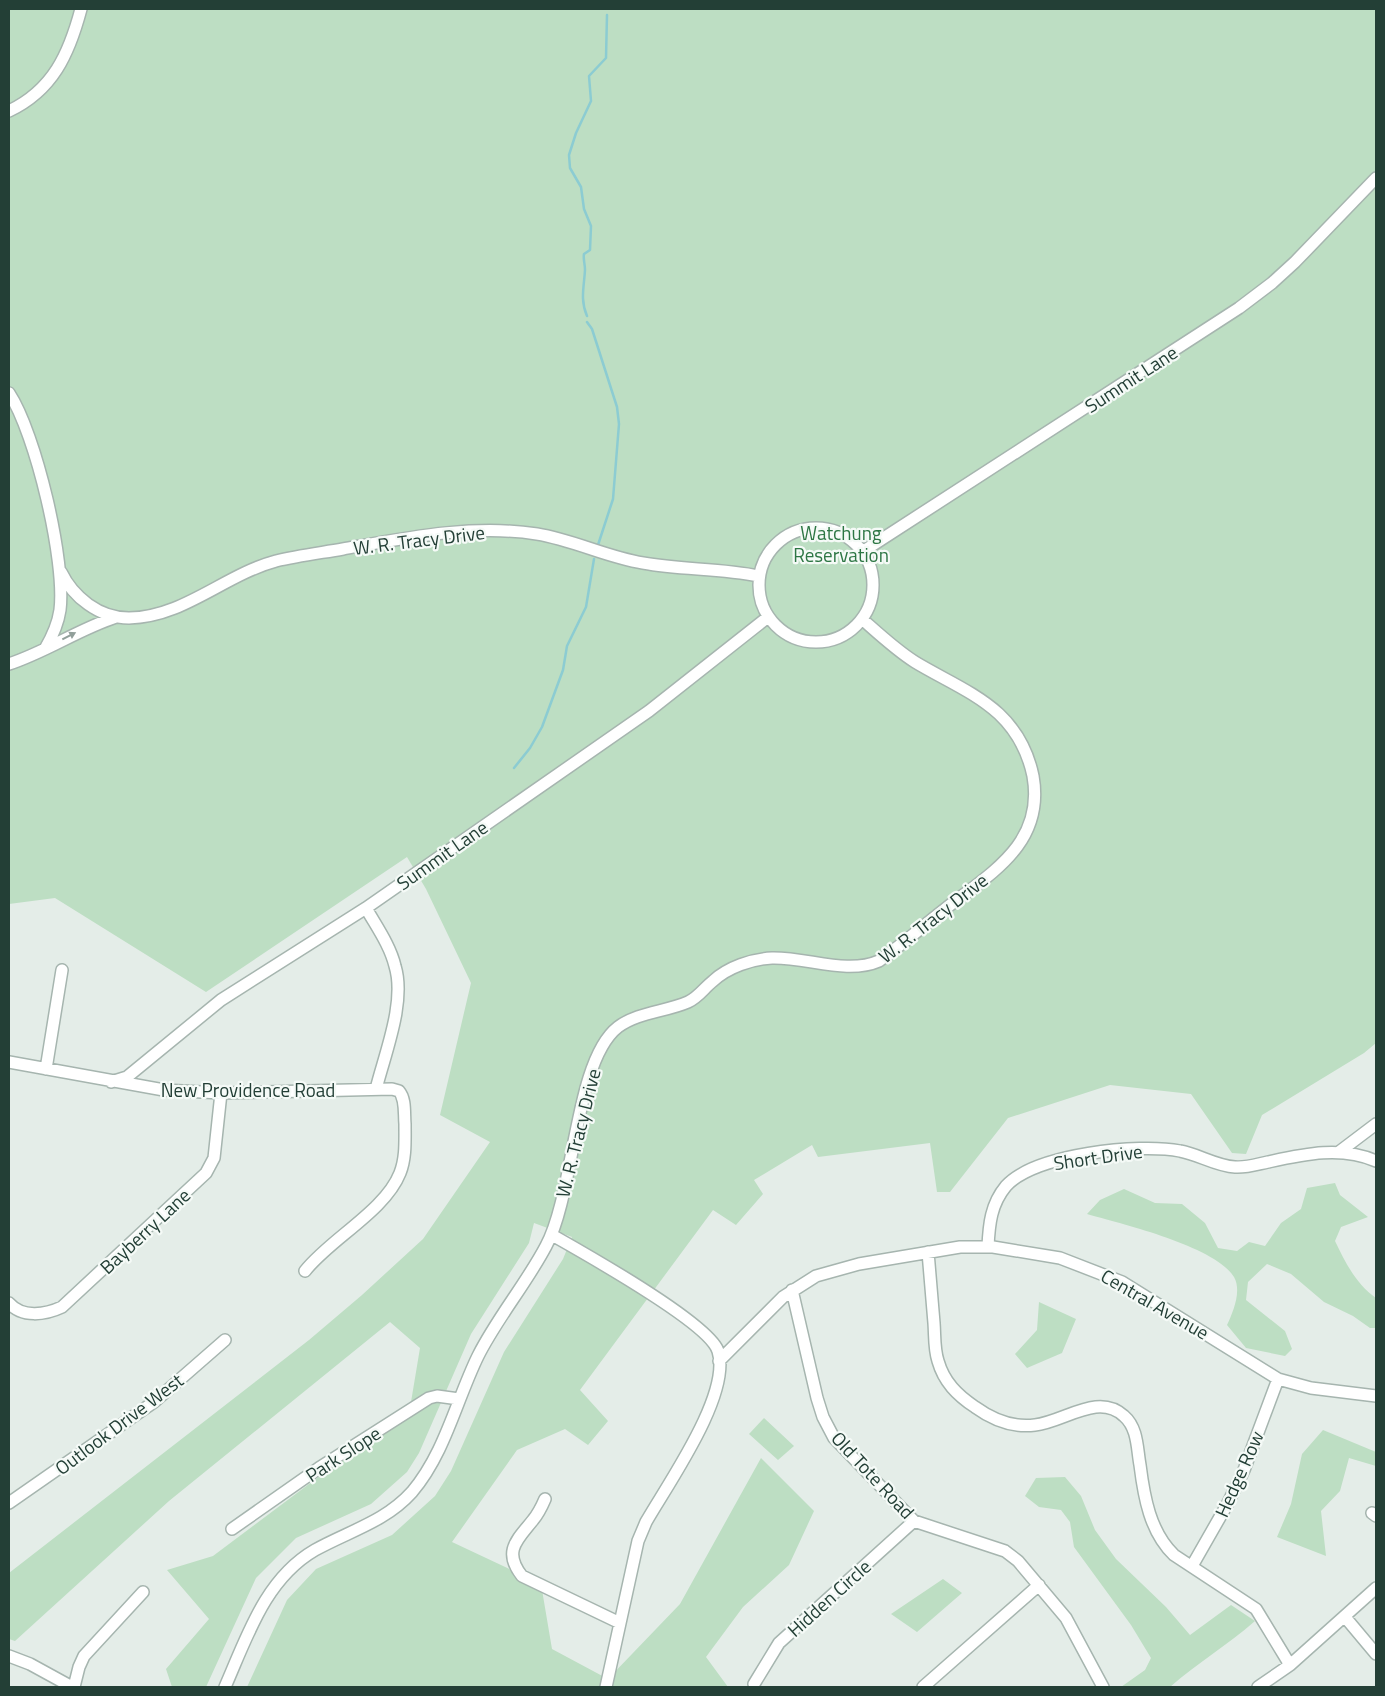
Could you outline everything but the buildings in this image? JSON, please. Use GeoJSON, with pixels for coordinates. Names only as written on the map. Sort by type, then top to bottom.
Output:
{"type":"FeatureCollection","features":[{"type":"Feature","properties":{"kind":"street"},"geometry":{"type":"LineString","coordinates":[[9,112],[41,89],[59,67],[72,40],[81,9]]}},
{"type":"Feature","properties":{"kind":"street","name":"Summit Lane"},"geometry":{"type":"LineString","coordinates":[[862,552],[1239,308],[1295,262],[1376,178]]}},
{"type":"Feature","properties":{"kind":"street","name":"W. R. Tracy Drive"},"geometry":{"type":"LineString","coordinates":[[9,393],[31,438],[46,496],[60,572],[60,610],[54,631],[45,649]]}},
{"type":"Feature","properties":{"kind":"street"},"geometry":{"type":"LineString","coordinates":[[812,528],[831,530],[848,538],[862,552],[870,568],[873,585],[870,603],[862,619],[849,632],[832,640],[814,642],[796,639],[780,630],[768,617],[762,604],[759,576],[765,558],[777,543],[793,532],[812,528]]}},
{"type":"Feature","properties":{"kind":"street","name":"W. R. Tracy Drive"},"geometry":{"type":"LineString","coordinates":[[9,664],[45,649],[71,635],[116,617],[142,617],[178,607],[234,578],[275,562],[366,545],[455,532],[485,531],[537,534],[562,539],[623,559],[759,576]]}},
{"type":"Feature","properties":{"kind":"street","name":"W. R. Tracy Drive"},"geometry":{"type":"LineString","coordinates":[[60,572],[66,583],[83,600],[94,608],[116,617]]}},
{"type":"Feature","properties":{"kind":"street","name":"Summit Lane"},"geometry":{"type":"LineString","coordinates":[[111,1082],[127,1077],[221,1000],[366,908],[649,711],[768,617]]}},
{"type":"Feature","properties":{"kind":"street","name":"W. R. Tracy Drive"},"geometry":{"type":"LineString","coordinates":[[225,1687],[259,1611],[280,1579],[313,1551],[376,1521],[406,1498],[434,1459],[484,1346],[525,1284],[552,1236],[592,1070],[605,1040],[618,1027],[636,1017],[692,1000],[720,975],[752,962],[780,958],[857,966],[879,961],[1006,861],[1028,831],[1033,816],[1035,788],[1030,763],[1020,740],[1009,725],[972,694],[914,661],[862,619]]}},
{"type":"Feature","properties":{"kind":"street"},"geometry":{"type":"LineString","coordinates":[[366,908],[393,958],[398,984],[397,1002],[376,1089]]}},
{"type":"Feature","properties":{"kind":"street"},"geometry":{"type":"LineString","coordinates":[[46,1069],[62,970]]}},
{"type":"Feature","properties":{"kind":"street","name":"New Providence Road"},"geometry":{"type":"LineString","coordinates":[[9,1062],[111,1082],[164,1090],[221,1093],[376,1089],[399,1091],[403,1098],[405,1145],[403,1164],[397,1179],[386,1195],[305,1272]]}},
{"type":"Feature","properties":{"kind":"street","name":"Bayberry Lane"},"geometry":{"type":"LineString","coordinates":[[10,1306],[24,1312],[39,1313],[55,1310],[70,1302],[206,1173],[214,1158],[221,1093]]}},
{"type":"Feature","properties":{"kind":"street"},"geometry":{"type":"LineString","coordinates":[[1339,1152],[1376,1124]]}},
{"type":"Feature","properties":{"kind":"street","name":"Short Drive"},"geometry":{"type":"LineString","coordinates":[[988,1247],[991,1214],[1000,1194],[1022,1173],[1046,1164],[1103,1152],[1157,1149],[1179,1151],[1234,1167],[1315,1153],[1339,1152],[1356,1154],[1376,1161]]}},
{"type":"Feature","properties":{"kind":"street"},"geometry":{"type":"LineString","coordinates":[[552,1236],[635,1283],[708,1336],[718,1351],[720,1361],[714,1398],[703,1424],[641,1531],[606,1687]]}},
{"type":"Feature","properties":{"kind":"street","name":"Central Avenue"},"geometry":{"type":"LineString","coordinates":[[720,1361],[792,1290],[826,1272],[859,1264],[960,1246],[988,1247],[1027,1250],[1060,1258],[1091,1268],[1122,1282],[1278,1379],[1311,1388],[1376,1396]]}},
{"type":"Feature","properties":{"kind":"street"},"geometry":{"type":"LineString","coordinates":[[928,1252],[936,1354],[946,1378],[956,1393],[988,1416],[1020,1426],[1042,1424],[1092,1407],[1107,1407],[1121,1413],[1134,1431],[1142,1482],[1152,1522],[1164,1546],[1174,1555],[1256,1609],[1290,1665]]}},
{"type":"Feature","properties":{"kind":"street","name":"Old Tote Road"},"geometry":{"type":"LineString","coordinates":[[792,1290],[817,1398],[823,1417],[834,1438],[914,1521],[1005,1551],[1018,1561],[1066,1618],[1103,1687]]}},
{"type":"Feature","properties":{"kind":"street","name":"Outlook Drive West"},"geometry":{"type":"LineString","coordinates":[[9,1503],[154,1402],[225,1340]]}},
{"type":"Feature","properties":{"kind":"street","name":"Hedge Row"},"geometry":{"type":"LineString","coordinates":[[1192,1566],[1228,1503],[1244,1470],[1278,1379]]}},
{"type":"Feature","properties":{"kind":"street","name":"Park Slope"},"geometry":{"type":"LineString","coordinates":[[232,1528],[319,1468],[430,1398],[437,1396],[459,1399]]}},
{"type":"Feature","properties":{"kind":"street"},"geometry":{"type":"LineString","coordinates":[[545,1499],[533,1521],[515,1542],[513,1555],[518,1570],[522,1576],[620,1623]]}},
{"type":"Feature","properties":{"kind":"street","name":"Hidden Circle"},"geometry":{"type":"LineString","coordinates":[[754,1684],[779,1643],[914,1521]]}},
{"type":"Feature","properties":{"kind":"street"},"geometry":{"type":"LineString","coordinates":[[923,1687],[1040,1585]]}},
{"type":"Feature","properties":{"kind":"street"},"geometry":{"type":"LineString","coordinates":[[1258,1687],[1290,1665],[1376,1588]]}},
{"type":"Feature","properties":{"kind":"street"},"geometry":{"type":"LineString","coordinates":[[9,1656],[44,1671],[73,1687],[78,1667],[84,1656],[143,1592]]}},
{"type":"Feature","properties":{"kind":"street"},"geometry":{"type":"LineString","coordinates":[[1345,1617],[1376,1654]]}},
{"type":"Feature","properties":{"kind":"green space","name":"Watchung Reservation"},"geometry":{"type":"Polygon","coordinates":[[[9,9],[1376,9],[1376,1043],[1364,1053],[1262,1115],[1246,1154],[1232,1153],[1191,1094],[1110,1085],[1008,1118],[950,1192],[937,1192],[930,1143],[818,1157],[812,1145],[754,1180],[763,1194],[736,1225],[713,1210],[580,1390],[608,1421],[588,1445],[565,1429],[517,1450],[452,1542],[541,1584],[552,1649],[608,1679],[680,1604],[761,1458],[814,1511],[789,1565],[743,1607],[706,1657],[728,1687],[247,1687],[287,1600],[316,1569],[392,1535],[435,1496],[451,1471],[504,1352],[563,1259],[572,1237],[534,1223],[529,1243],[471,1334],[419,1453],[407,1472],[371,1504],[296,1538],[256,1578],[206,1687],[172,1687],[166,1669],[209,1619],[167,1570],[213,1556],[349,1454],[409,1414],[420,1348],[390,1322],[169,1501],[15,1641],[9,1639],[9,1573],[309,1340],[362,1295],[423,1239],[490,1142],[440,1115],[471,983],[426,889],[407,857],[206,992],[55,898],[9,904],[9,9]]]}},
{"type":"Feature","properties":{"kind":"green space"},"geometry":{"type":"Polygon","coordinates":[[[1335,1183],[1340,1195],[1368,1217],[1341,1227],[1335,1241],[1347,1265],[1357,1279],[1376,1298],[1376,1328],[1370,1328],[1353,1316],[1324,1302],[1291,1274],[1267,1264],[1248,1282],[1246,1300],[1285,1331],[1292,1349],[1285,1356],[1246,1348],[1227,1325],[1236,1301],[1237,1289],[1234,1277],[1224,1266],[1208,1255],[1188,1246],[1144,1230],[1087,1214],[1100,1200],[1124,1189],[1155,1203],[1182,1204],[1205,1223],[1218,1248],[1237,1251],[1249,1242],[1265,1246],[1281,1223],[1301,1209],[1307,1188],[1335,1183]]]}},
{"type":"Feature","properties":{"kind":"green space"},"geometry":{"type":"Polygon","coordinates":[[[1039,1302],[1076,1319],[1062,1353],[1027,1368],[1015,1354],[1037,1330],[1039,1302]]]}},
{"type":"Feature","properties":{"kind":"green space"},"geometry":{"type":"Polygon","coordinates":[[[764,1418],[794,1446],[778,1460],[749,1434],[764,1418]]]}},
{"type":"Feature","properties":{"kind":"green space"},"geometry":{"type":"Polygon","coordinates":[[[1323,1430],[1376,1452],[1376,1466],[1349,1458],[1340,1491],[1321,1511],[1326,1556],[1277,1537],[1291,1504],[1302,1454],[1323,1430]]]}},
{"type":"Feature","properties":{"kind":"green space"},"geometry":{"type":"Polygon","coordinates":[[[1065,1477],[1081,1496],[1095,1530],[1116,1559],[1166,1607],[1190,1635],[1231,1605],[1255,1621],[1170,1687],[1121,1687],[1145,1670],[1151,1658],[1131,1625],[1074,1547],[1070,1522],[1061,1510],[1039,1507],[1025,1496],[1036,1478],[1065,1477]]]}},
{"type":"Feature","properties":{"kind":"green space"},"geometry":{"type":"Polygon","coordinates":[[[943,1579],[962,1593],[917,1632],[891,1614],[943,1579]]]}},
{"type":"Feature","properties":{"kind":"waterway"},"geometry":{"type":"LineString","coordinates":[[587,316],[583,299],[584,254],[590,250],[591,226],[584,209],[581,187],[570,168],[569,155],[576,133],[591,101],[589,76],[606,58],[607,15]]}},
{"type":"Feature","properties":{"kind":"waterway"},"geometry":{"type":"LineString","coordinates":[[587,322],[592,329],[617,407],[619,424],[613,499],[598,545]]}},
{"type":"Feature","properties":{"kind":"waterway"},"geometry":{"type":"LineString","coordinates":[[514,768],[530,748],[542,727],[563,670],[567,646],[586,607],[594,559]]}}]}
